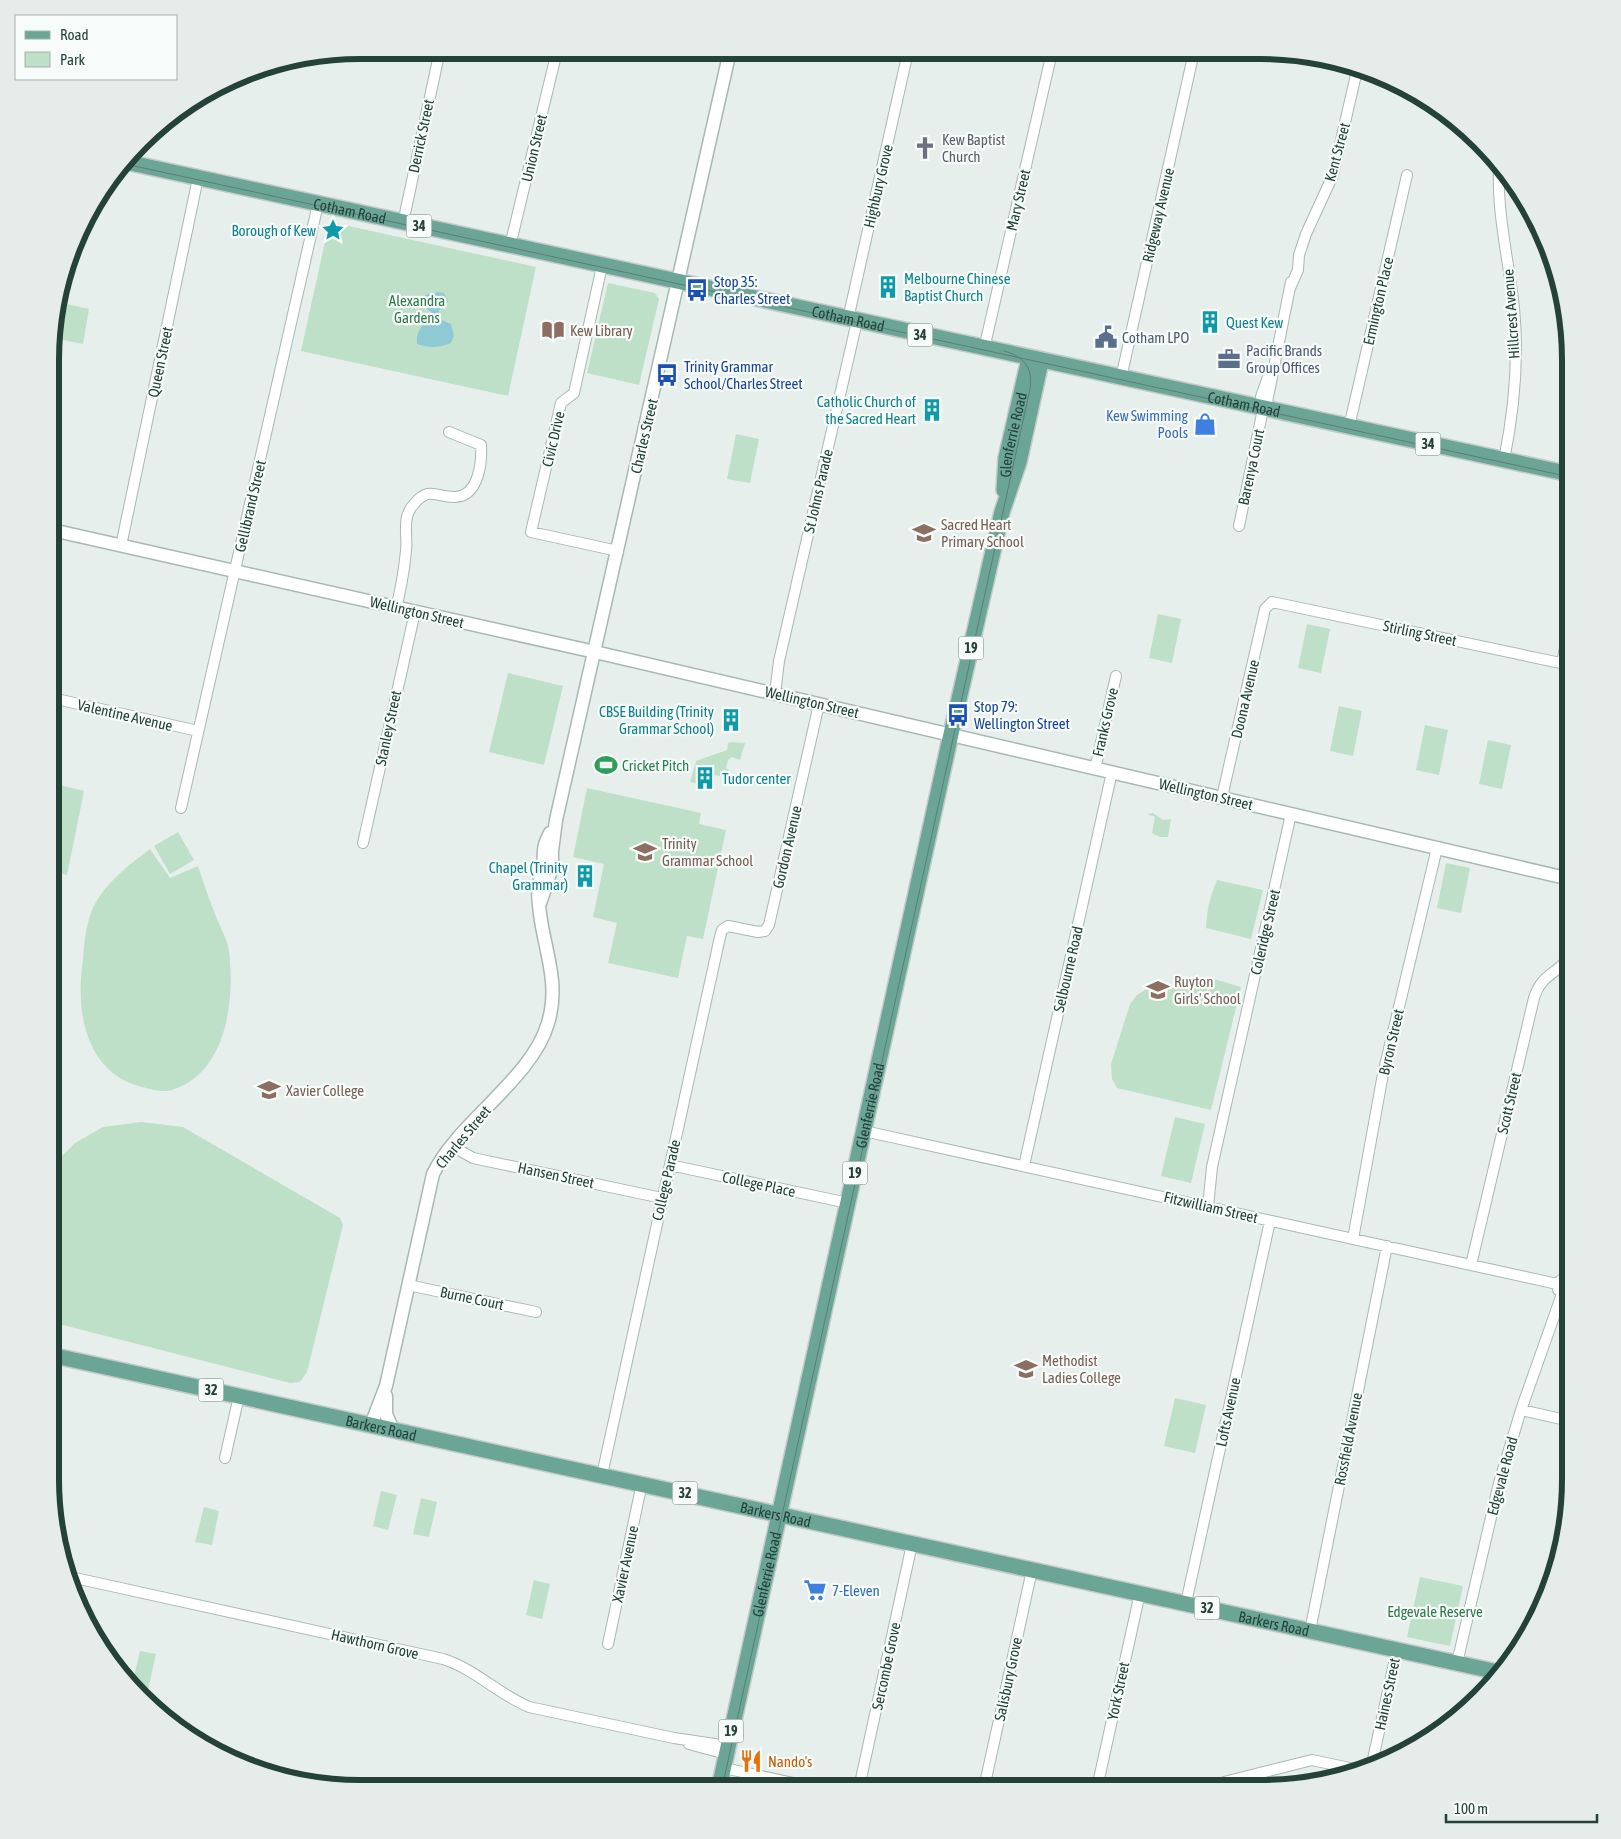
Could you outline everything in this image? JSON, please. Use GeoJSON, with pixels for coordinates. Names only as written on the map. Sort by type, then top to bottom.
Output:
{"type":"FeatureCollection","features":[{"type":"Feature","properties":{"kind":"main road","name":"Cotham Road"},"geometry":{"type":"LineString","coordinates":[[131,163],[984,349],[1562,472]]}},
{"type":"Feature","properties":{"kind":"main road","name":"Glenferrie Road"},"geometry":{"type":"LineString","coordinates":[[721,1780],[1002,512],[1019,462],[1035,360]]}},
{"type":"Feature","properties":{"kind":"main road","name":"Barkers Road"},"geometry":{"type":"LineString","coordinates":[[59,1356],[1494,1671]]}},
{"type":"Feature","properties":{"kind":"street","name":"Derrick Street"},"geometry":{"type":"LineString","coordinates":[[402,222],[438,59]]}},
{"type":"Feature","properties":{"kind":"street","name":"Union Street"},"geometry":{"type":"LineString","coordinates":[[510,246],[555,59]]}},
{"type":"Feature","properties":{"kind":"street","name":"Charles Street"},"geometry":{"type":"LineString","coordinates":[[371,1425],[386,1386],[433,1174],[452,1146],[529,1058],[548,1025],[553,975],[542,926],[540,903],[552,868],[556,820],[728,59]]}},
{"type":"Feature","properties":{"kind":"street","name":"Highbury Grove"},"geometry":{"type":"LineString","coordinates":[[852,320],[907,59]]}},
{"type":"Feature","properties":{"kind":"street","name":"Mary Street"},"geometry":{"type":"LineString","coordinates":[[984,349],[1050,59]]}},
{"type":"Feature","properties":{"kind":"street","name":"Ridgeway Avenue"},"geometry":{"type":"LineString","coordinates":[[1121,378],[1192,59]]}},
{"type":"Feature","properties":{"kind":"street","name":"Kent Street"},"geometry":{"type":"LineString","coordinates":[[1263,409],[1266,407],[1269,398],[1273,365],[1290,288],[1298,270],[1299,255],[1306,234],[1332,175],[1356,74]]}},
{"type":"Feature","properties":{"kind":"street","name":"Ermington Place"},"geometry":{"type":"LineString","coordinates":[[1349,427],[1407,175]]}},
{"type":"Feature","properties":{"kind":"street","name":"Hillcrest Avenue"},"geometry":{"type":"LineString","coordinates":[[1499,175],[1501,214],[1516,336],[1512,413],[1504,460]]}},
{"type":"Feature","properties":{"kind":"street","name":"Queen Street"},"geometry":{"type":"LineString","coordinates":[[121,546],[198,178]]}},
{"type":"Feature","properties":{"kind":"street","name":"Gellibrand Street"},"geometry":{"type":"LineString","coordinates":[[181,808],[318,204]]}},
{"type":"Feature","properties":{"kind":"street","name":"Civic Drive"},"geometry":{"type":"LineString","coordinates":[[602,266],[574,392],[561,403],[531,532],[618,551]]}},
{"type":"Feature","properties":{"kind":"street","name":"St Johns Parade"},"geometry":{"type":"LineString","coordinates":[[772,693],[774,672],[780,662],[852,320]]}},
{"type":"Feature","properties":{"kind":"street","name":"Barenya Court"},"geometry":{"type":"LineString","coordinates":[[1239,526],[1263,409]]}},
{"type":"Feature","properties":{"kind":"street"},"geometry":{"type":"LineString","coordinates":[[396,608],[402,583],[406,548],[405,528],[408,512],[423,495],[435,492],[446,497],[457,497],[469,491],[476,482],[482,463],[481,445],[450,432]]}},
{"type":"Feature","properties":{"kind":"street","name":"Wellington Street"},"geometry":{"type":"LineString","coordinates":[[59,532],[952,734],[1562,877]]}},
{"type":"Feature","properties":{"kind":"street","name":"Stirling Street"},"geometry":{"type":"LineString","coordinates":[[1270,603],[1279,602],[1562,663]]}},
{"type":"Feature","properties":{"kind":"street","name":"Doona Avenue"},"geometry":{"type":"LineString","coordinates":[[1222,797],[1265,609],[1270,603]]}},
{"type":"Feature","properties":{"kind":"street","name":"Stanley Street"},"geometry":{"type":"LineString","coordinates":[[363,843],[415,612]]}},
{"type":"Feature","properties":{"kind":"street","name":"Franks Grove"},"geometry":{"type":"LineString","coordinates":[[1095,769],[1116,676]]}},
{"type":"Feature","properties":{"kind":"street","name":"Valentine Avenue"},"geometry":{"type":"LineString","coordinates":[[59,700],[198,731]]}},
{"type":"Feature","properties":{"kind":"street","name":"Gordon Avenue"},"geometry":{"type":"LineString","coordinates":[[765,931],[769,925],[819,704]]}},
{"type":"Feature","properties":{"kind":"street","name":"Selbourne Road"},"geometry":{"type":"LineString","coordinates":[[1024,1166],[1112,772]]}},
{"type":"Feature","properties":{"kind":"street","name":"Coleridge Street"},"geometry":{"type":"LineString","coordinates":[[1204,1206],[1291,814]]}},
{"type":"Feature","properties":{"kind":"street","name":"Byron Street"},"geometry":{"type":"LineString","coordinates":[[1353,1239],[1383,1074],[1437,848]]}},
{"type":"Feature","properties":{"kind":"street","name":"College Parade"},"geometry":{"type":"LineString","coordinates":[[602,1475],[721,933],[725,928],[731,926],[758,932],[765,931]]}},
{"type":"Feature","properties":{"kind":"street","name":"Scott Street"},"geometry":{"type":"LineString","coordinates":[[1471,1265],[1538,984],[1562,965]]}},
{"type":"Feature","properties":{"kind":"street","name":"Fitzwilliam Street"},"geometry":{"type":"LineString","coordinates":[[864,1131],[1557,1284]]}},
{"type":"Feature","properties":{"kind":"street","name":"Hansen Street"},"geometry":{"type":"LineString","coordinates":[[452,1146],[473,1158],[662,1198]]}},
{"type":"Feature","properties":{"kind":"street","name":"College Place"},"geometry":{"type":"LineString","coordinates":[[670,1166],[848,1203]]}},
{"type":"Feature","properties":{"kind":"street","name":"Lofts Avenue"},"geometry":{"type":"LineString","coordinates":[[1186,1603],[1270,1221]]}},
{"type":"Feature","properties":{"kind":"street","name":"Rossfield Avenue"},"geometry":{"type":"LineString","coordinates":[[1310,1631],[1387,1246]]}},
{"type":"Feature","properties":{"kind":"street"},"geometry":{"type":"LineString","coordinates":[[1562,1279],[1557,1284],[1558,1291],[1562,1292]]}},
{"type":"Feature","properties":{"kind":"street","name":"Burne Court"},"geometry":{"type":"LineString","coordinates":[[408,1285],[536,1312]]}},
{"type":"Feature","properties":{"kind":"street","name":"Edgevale Road"},"geometry":{"type":"LineString","coordinates":[[1457,1663],[1499,1483],[1521,1410],[1562,1303]]}},
{"type":"Feature","properties":{"kind":"street","name":"Charles Street"},"geometry":{"type":"LineString","coordinates":[[386,1386],[385,1411],[393,1430]]}},
{"type":"Feature","properties":{"kind":"street"},"geometry":{"type":"LineString","coordinates":[[225,1458],[239,1396]]}},
{"type":"Feature","properties":{"kind":"street"},"geometry":{"type":"LineString","coordinates":[[1521,1410],[1562,1418]]}},
{"type":"Feature","properties":{"kind":"street","name":"Xavier Avenue"},"geometry":{"type":"LineString","coordinates":[[608,1644],[642,1483]]}},
{"type":"Feature","properties":{"kind":"street","name":"Sercombe Grove"},"geometry":{"type":"LineString","coordinates":[[861,1780],[912,1544]]}},
{"type":"Feature","properties":{"kind":"street","name":"Salisbury Grove"},"geometry":{"type":"LineString","coordinates":[[986,1780],[1032,1570]]}},
{"type":"Feature","properties":{"kind":"street","name":"Hawthorn Grove"},"geometry":{"type":"LineString","coordinates":[[76,1578],[443,1659],[464,1668],[510,1699],[529,1707],[674,1738],[794,1780]]}},
{"type":"Feature","properties":{"kind":"street","name":"York Street"},"geometry":{"type":"LineString","coordinates":[[1099,1780],[1140,1593]]}},
{"type":"Feature","properties":{"kind":"street","name":"Haines Street"},"geometry":{"type":"LineString","coordinates":[[1373,1758],[1397,1650]]}},
{"type":"Feature","properties":{"kind":"street"},"geometry":{"type":"LineString","coordinates":[[1232,1780],[1312,1760],[1347,1767]]}},
{"type":"Feature","properties":{"kind":"green space","name":"Alexandra Gardens"},"geometry":{"type":"Polygon","coordinates":[[[335,223],[536,267],[508,396],[301,351],[328,228],[335,223]]]}},
{"type":"Feature","properties":{"kind":"green space"},"geometry":{"type":"Polygon","coordinates":[[[608,283],[655,293],[659,299],[639,385],[587,373],[608,283]]]}},
{"type":"Feature","properties":{"kind":"green space"},"geometry":{"type":"Polygon","coordinates":[[[64,303],[89,309],[83,344],[59,339],[64,303]]]}},
{"type":"Feature","properties":{"kind":"green space"},"geometry":{"type":"Polygon","coordinates":[[[736,434],[759,439],[750,483],[727,479],[736,434]]]}},
{"type":"Feature","properties":{"kind":"green space"},"geometry":{"type":"Polygon","coordinates":[[[59,547],[62,548],[59,562],[59,547]]]}},
{"type":"Feature","properties":{"kind":"green space"},"geometry":{"type":"Polygon","coordinates":[[[1158,614],[1181,619],[1172,663],[1149,658],[1158,614]]]}},
{"type":"Feature","properties":{"kind":"green space"},"geometry":{"type":"Polygon","coordinates":[[[1307,624],[1330,629],[1321,673],[1298,668],[1307,624]]]}},
{"type":"Feature","properties":{"kind":"green space"},"geometry":{"type":"Polygon","coordinates":[[[508,673],[563,686],[544,765],[489,752],[508,673]]]}},
{"type":"Feature","properties":{"kind":"green space"},"geometry":{"type":"Polygon","coordinates":[[[1339,706],[1362,711],[1353,756],[1330,751],[1339,706]]]}},
{"type":"Feature","properties":{"kind":"green space"},"geometry":{"type":"Polygon","coordinates":[[[1425,725],[1448,730],[1439,775],[1416,770],[1425,725]]]}},
{"type":"Feature","properties":{"kind":"green space"},"geometry":{"type":"Polygon","coordinates":[[[1488,740],[1511,745],[1502,789],[1479,784],[1488,740]]]}},
{"type":"Feature","properties":{"kind":"green space"},"geometry":{"type":"Polygon","coordinates":[[[728,743],[745,743],[740,760],[732,757],[728,760],[726,768],[729,770],[729,774],[721,772],[720,776],[700,773],[698,784],[690,782],[696,761],[727,750],[728,743]]]}},
{"type":"Feature","properties":{"kind":"green space"},"geometry":{"type":"Polygon","coordinates":[[[59,785],[84,791],[67,875],[59,873],[59,785]]]}},
{"type":"Feature","properties":{"kind":"green space"},"geometry":{"type":"Polygon","coordinates":[[[587,788],[701,813],[699,824],[726,830],[703,939],[687,936],[678,978],[608,963],[617,923],[593,917],[604,864],[573,857],[587,788]]]}},
{"type":"Feature","properties":{"kind":"green space"},"geometry":{"type":"Polygon","coordinates":[[[1153,813],[1163,820],[1171,819],[1168,837],[1160,837],[1152,833],[1155,817],[1147,814],[1153,813]]]}},
{"type":"Feature","properties":{"kind":"green space"},"geometry":{"type":"Polygon","coordinates":[[[178,832],[194,860],[170,874],[154,846],[178,832]]]}},
{"type":"Feature","properties":{"kind":"green space"},"geometry":{"type":"Polygon","coordinates":[[[150,849],[170,878],[198,866],[227,943],[231,970],[228,1012],[216,1051],[205,1068],[190,1081],[172,1090],[165,1091],[142,1087],[123,1080],[108,1068],[96,1054],[88,1037],[81,999],[85,940],[93,908],[114,879],[150,849]]]}},
{"type":"Feature","properties":{"kind":"green space"},"geometry":{"type":"Polygon","coordinates":[[[1446,863],[1470,868],[1461,913],[1437,908],[1446,863]]]}},
{"type":"Feature","properties":{"kind":"green space"},"geometry":{"type":"Polygon","coordinates":[[[1217,880],[1263,890],[1251,939],[1206,928],[1209,903],[1217,880]]]}},
{"type":"Feature","properties":{"kind":"green space"},"geometry":{"type":"Polygon","coordinates":[[[1214,979],[1241,987],[1211,1110],[1117,1088],[1112,1079],[1111,1064],[1130,1004],[1137,995],[1150,987],[1167,991],[1178,984],[1199,987],[1208,980],[1213,983],[1214,979]]]}},
{"type":"Feature","properties":{"kind":"green space"},"geometry":{"type":"Polygon","coordinates":[[[1175,1117],[1205,1124],[1191,1183],[1161,1176],[1175,1117]]]}},
{"type":"Feature","properties":{"kind":"green space"},"geometry":{"type":"Polygon","coordinates":[[[141,1122],[183,1127],[340,1218],[343,1225],[307,1372],[300,1382],[290,1383],[59,1324],[59,1161],[60,1158],[75,1143],[103,1127],[141,1122]]]}},
{"type":"Feature","properties":{"kind":"green space"},"geometry":{"type":"Polygon","coordinates":[[[1175,1398],[1206,1405],[1195,1453],[1164,1446],[1175,1398]]]}},
{"type":"Feature","properties":{"kind":"green space"},"geometry":{"type":"Polygon","coordinates":[[[381,1491],[397,1495],[388,1530],[373,1526],[381,1491]]]}},
{"type":"Feature","properties":{"kind":"green space"},"geometry":{"type":"Polygon","coordinates":[[[421,1498],[437,1502],[429,1537],[413,1534],[421,1498]]]}},
{"type":"Feature","properties":{"kind":"green space"},"geometry":{"type":"Polygon","coordinates":[[[204,1507],[219,1511],[212,1545],[195,1542],[204,1507]]]}},
{"type":"Feature","properties":{"kind":"green space","name":"Edgevale Reserve"},"geometry":{"type":"Polygon","coordinates":[[[1420,1577],[1463,1586],[1450,1646],[1407,1637],[1420,1577]]]}},
{"type":"Feature","properties":{"kind":"green space"},"geometry":{"type":"Polygon","coordinates":[[[534,1580],[550,1584],[542,1619],[526,1615],[534,1580]]]}},
{"type":"Feature","properties":{"kind":"green space"},"geometry":{"type":"Polygon","coordinates":[[[140,1651],[156,1654],[148,1690],[144,1689],[134,1679],[140,1651]]]}},
{"type":"Feature","properties":{"kind":"water"},"geometry":{"type":"Polygon","coordinates":[[[439,292],[444,293],[448,301],[439,310],[440,319],[451,324],[454,336],[451,343],[438,347],[417,344],[417,336],[420,329],[424,323],[431,319],[431,312],[426,308],[425,295],[439,292]]]}},
{"type":"Feature","properties":{"kind":"tram line"},"geometry":{"type":"LineString","coordinates":[[130,165],[1562,475]]}},
{"type":"Feature","properties":{"kind":"tram line"},"geometry":{"type":"LineString","coordinates":[[724,1780],[1030,389],[1030,375],[1026,364],[1017,356],[1004,351]]}},
{"type":"Feature","properties":{"kind":"place","name":"Kew Baptist Church"},"geometry":{"type":"Point","coordinates":[925,148]}},
{"type":"Feature","properties":{"kind":"place","name":"Borough of Kew"},"geometry":{"type":"Point","coordinates":[333,230]}},
{"type":"Feature","properties":{"kind":"place","name":"Melbourne Chinese Baptist Church"},"geometry":{"type":"Point","coordinates":[888,287]}},
{"type":"Feature","properties":{"kind":"place","name":"Stop 35: Charles Street"},"geometry":{"type":"Point","coordinates":[697,290]}},
{"type":"Feature","properties":{"kind":"place","name":"Quest Kew"},"geometry":{"type":"Point","coordinates":[1210,322]}},
{"type":"Feature","properties":{"kind":"place","name":"Kew Library"},"geometry":{"type":"Point","coordinates":[553,330]}},
{"type":"Feature","properties":{"kind":"place","name":"Cotham LPO"},"geometry":{"type":"Point","coordinates":[1106,337]}},
{"type":"Feature","properties":{"kind":"place","name":"Pacific Brands Group Offices"},"geometry":{"type":"Point","coordinates":[1229,359]}},
{"type":"Feature","properties":{"kind":"place","name":"Trinity Grammar School/Charles Street"},"geometry":{"type":"Point","coordinates":[667,375]}},
{"type":"Feature","properties":{"kind":"place","name":"Catholic Church of the Sacred Heart"},"geometry":{"type":"Point","coordinates":[932,410]}},
{"type":"Feature","properties":{"kind":"place","name":"Kew Swimming Pools"},"geometry":{"type":"Point","coordinates":[1205,424]}},
{"type":"Feature","properties":{"kind":"place","name":"Sacred Heart Primary School"},"geometry":{"type":"Point","coordinates":[924,533]}},
{"type":"Feature","properties":{"kind":"place","name":"Stop 79: Wellington Street"},"geometry":{"type":"Point","coordinates":[958,715]}},
{"type":"Feature","properties":{"kind":"place","name":"CBSE Building (Trinity Grammar School)"},"geometry":{"type":"Point","coordinates":[731,720]}},
{"type":"Feature","properties":{"kind":"place","name":"Cricket Pitch"},"geometry":{"type":"Point","coordinates":[606,765]}},
{"type":"Feature","properties":{"kind":"place","name":"Tudor center"},"geometry":{"type":"Point","coordinates":[705,778]}},
{"type":"Feature","properties":{"kind":"place","name":"Trinity Grammar School"},"geometry":{"type":"Point","coordinates":[645,852]}},
{"type":"Feature","properties":{"kind":"place","name":"Chapel (Trinity Grammar)"},"geometry":{"type":"Point","coordinates":[585,876]}},
{"type":"Feature","properties":{"kind":"place","name":"Ruyton Girls' School"},"geometry":{"type":"Point","coordinates":[1158,990]}},
{"type":"Feature","properties":{"kind":"place","name":"Xavier College"},"geometry":{"type":"Point","coordinates":[269,1090]}},
{"type":"Feature","properties":{"kind":"place","name":"Methodist Ladies College"},"geometry":{"type":"Point","coordinates":[1026,1369]}},
{"type":"Feature","properties":{"kind":"place","name":"7-Eleven"},"geometry":{"type":"Point","coordinates":[815,1590]}},
{"type":"Feature","properties":{"kind":"place","name":"Nando's"},"geometry":{"type":"Point","coordinates":[751,1761]}}]}
